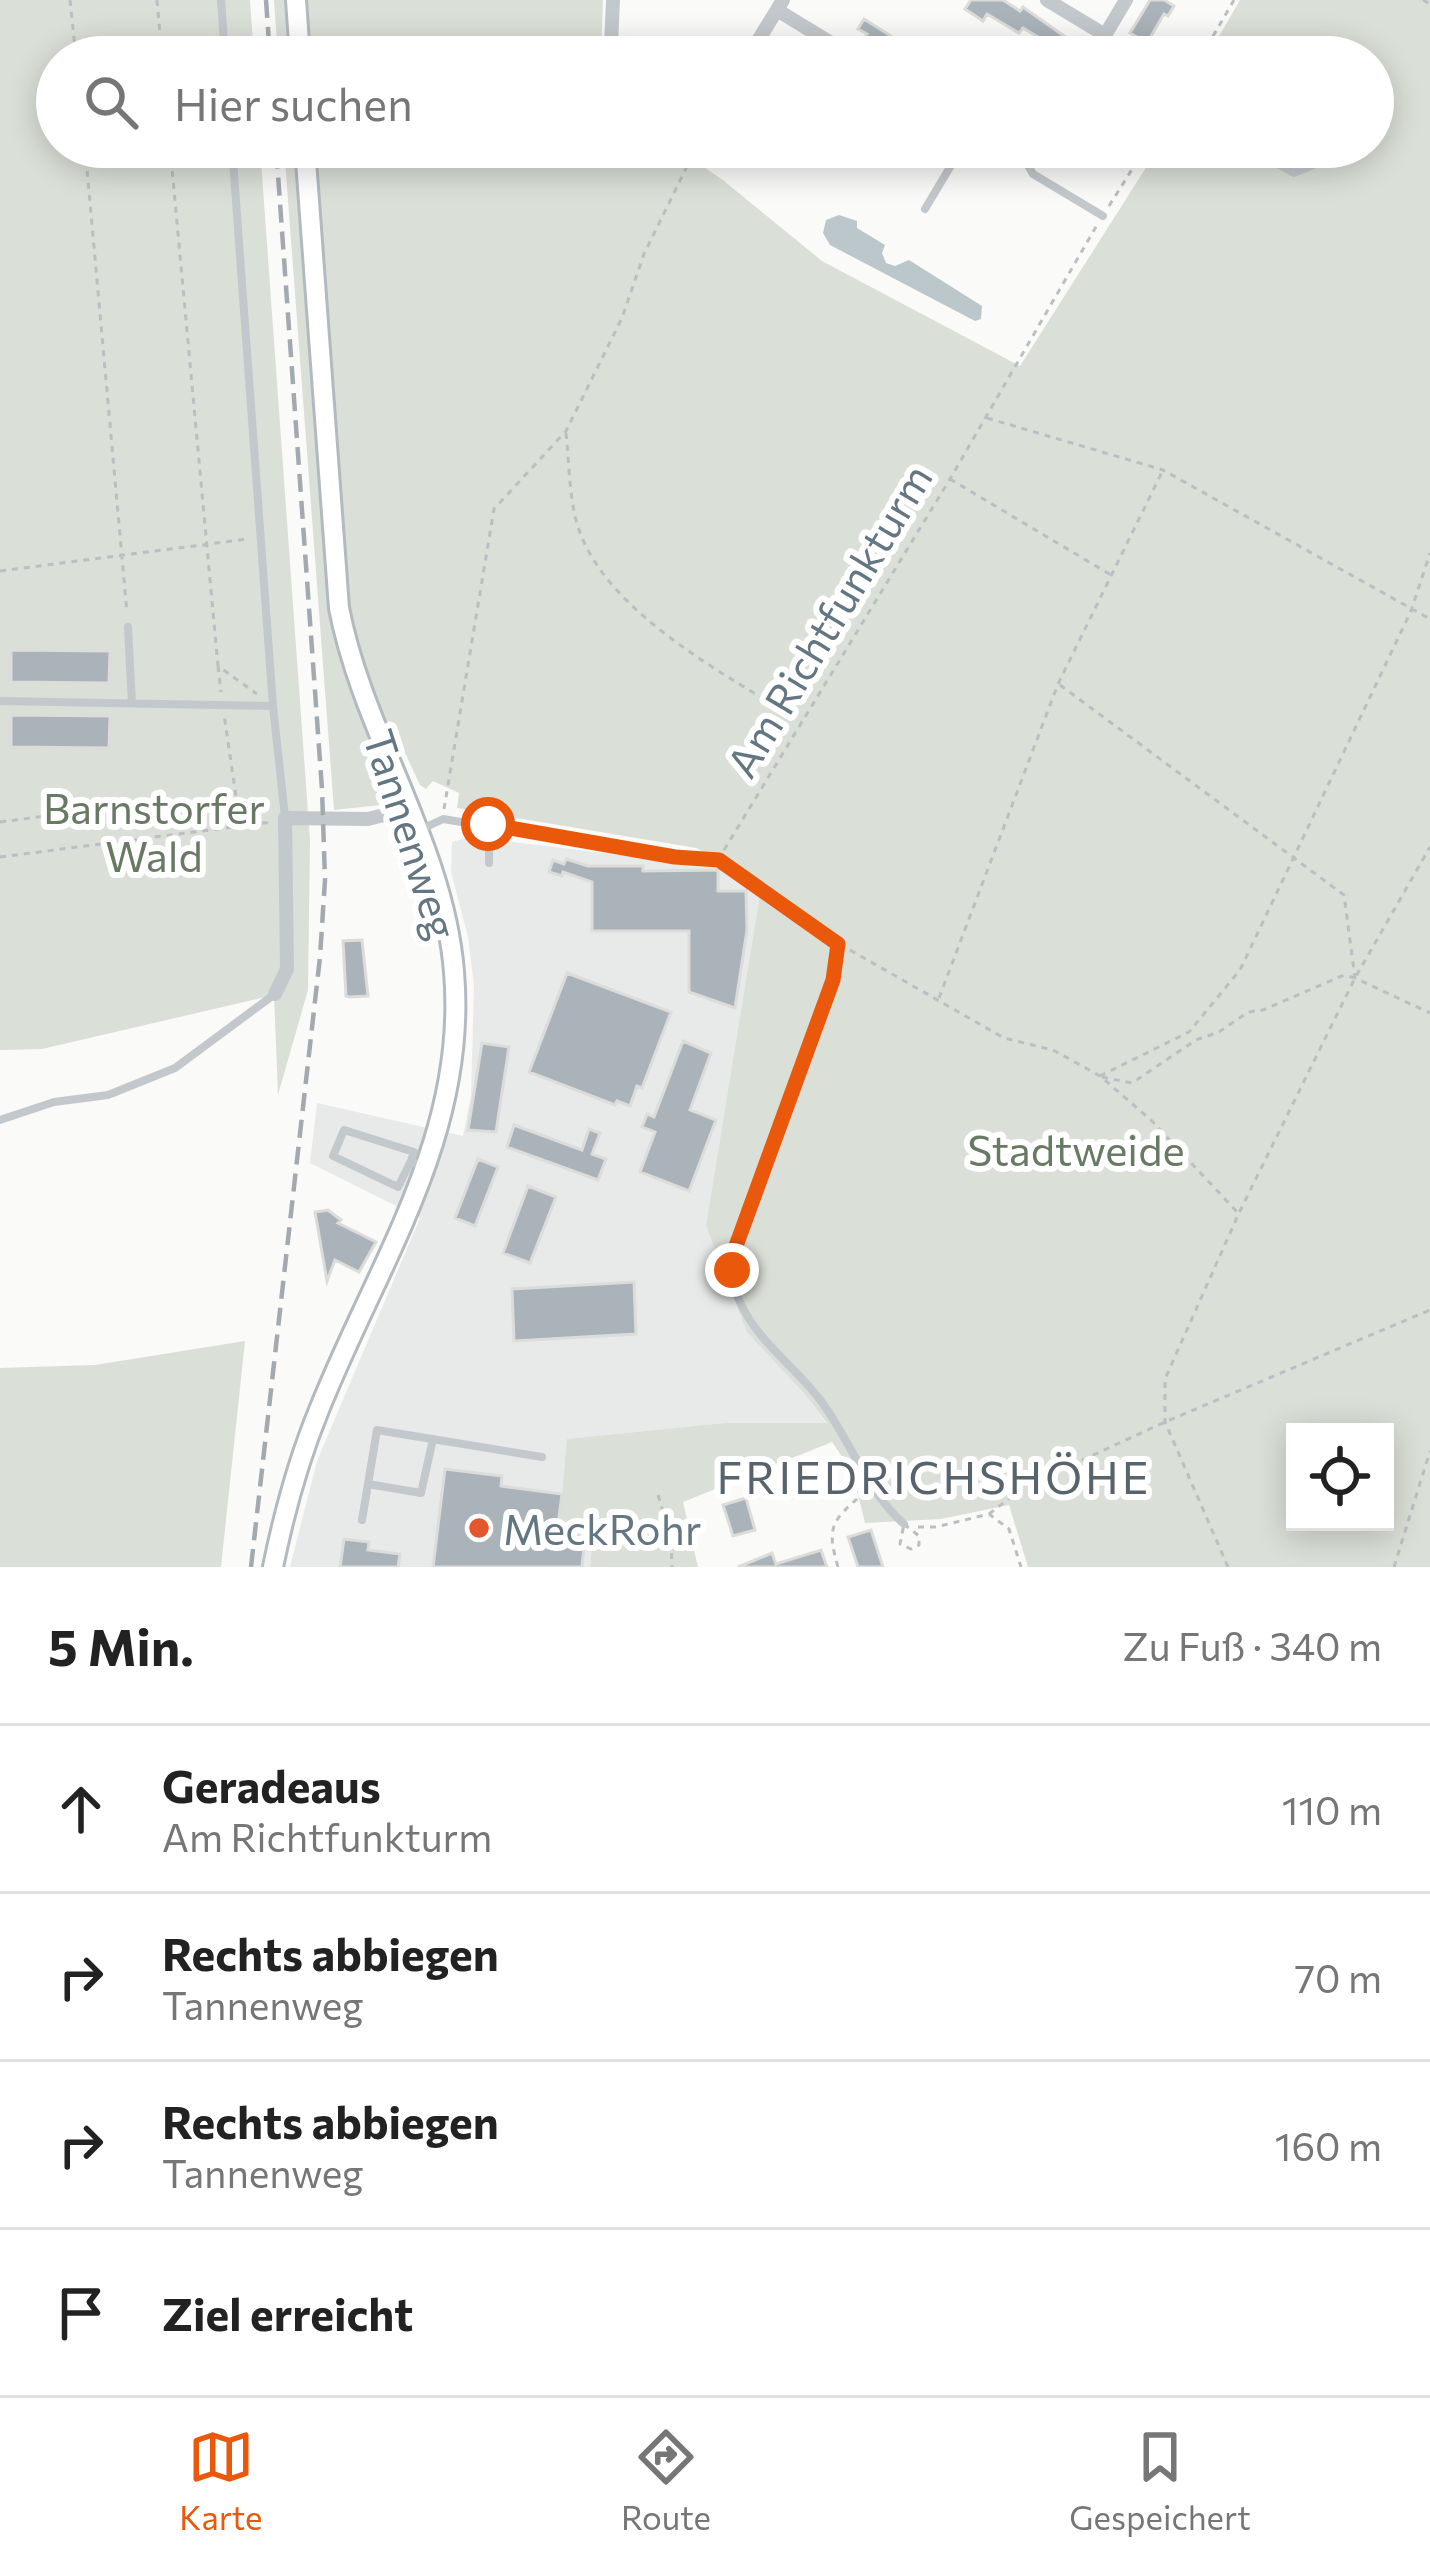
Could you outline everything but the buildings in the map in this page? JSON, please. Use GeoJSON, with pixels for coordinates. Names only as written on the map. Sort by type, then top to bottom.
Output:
{"type":"FeatureCollection","features":[{"type":"Feature","properties":{"kind":"street"},"geometry":{"type":"LineString","coordinates":[[296,0],[299,36]]}},
{"type":"Feature","properties":{"kind":"street"},"geometry":{"type":"LineString","coordinates":[[611,36],[613,0]]}},
{"type":"Feature","properties":{"kind":"street"},"geometry":{"type":"LineString","coordinates":[[1048,0],[1105,35],[1126,0]]}},
{"type":"Feature","properties":{"kind":"street"},"geometry":{"type":"LineString","coordinates":[[761,36],[780,5],[824,36]]}},
{"type":"Feature","properties":{"kind":"street","name":"Tannenweg"},"geometry":{"type":"LineString","coordinates":[[274,1567],[307,1440],[448,1088],[455,1001],[446,925],[417,831],[351,660],[339,608],[307,168]]}},
{"type":"Feature","properties":{"kind":"street"},"geometry":{"type":"LineString","coordinates":[[275,994],[287,970],[285,818],[388,817],[408,808]]}},
{"type":"Feature","properties":{"kind":"lane"},"geometry":{"type":"LineString","coordinates":[[221,0],[224,36]]}},
{"type":"Feature","properties":{"kind":"lane"},"geometry":{"type":"LineString","coordinates":[[234,168],[285,818]]}},
{"type":"Feature","properties":{"kind":"lane"},"geometry":{"type":"LineString","coordinates":[[925,209],[949,168]]}},
{"type":"Feature","properties":{"kind":"lane"},"geometry":{"type":"LineString","coordinates":[[1030,168],[1103,216]]}},
{"type":"Feature","properties":{"kind":"lane"},"geometry":{"type":"LineString","coordinates":[[1280,168],[1304,172],[1310,168]]}},
{"type":"Feature","properties":{"kind":"lane"},"geometry":{"type":"LineString","coordinates":[[128,627],[132,703]]}},
{"type":"Feature","properties":{"kind":"lane"},"geometry":{"type":"LineString","coordinates":[[0,701],[273,706]]}},
{"type":"Feature","properties":{"kind":"lane"},"geometry":{"type":"LineString","coordinates":[[417,831],[443,819],[719,860],[838,944],[833,980],[736,1246],[732,1270],[737,1298],[764,1344],[819,1399],[886,1508],[904,1524]]}},
{"type":"Feature","properties":{"kind":"lane"},"geometry":{"type":"LineString","coordinates":[[488,824],[489,863]]}},
{"type":"Feature","properties":{"kind":"lane"},"geometry":{"type":"LineString","coordinates":[[0,1120],[53,1102],[108,1095],[175,1068],[275,994]]}},
{"type":"Feature","properties":{"kind":"lane"},"geometry":{"type":"LineString","coordinates":[[344,1130],[414,1152],[419,1165],[398,1187],[333,1156],[344,1130]]}},
{"type":"Feature","properties":{"kind":"lane"},"geometry":{"type":"LineString","coordinates":[[362,1520],[377,1430],[542,1456]]}},
{"type":"Feature","properties":{"kind":"lane"},"geometry":{"type":"LineString","coordinates":[[368,1484],[421,1493],[433,1439]]}},
{"type":"Feature","properties":{"kind":"path"},"geometry":{"type":"LineString","coordinates":[[70,0],[74,36]]}},
{"type":"Feature","properties":{"kind":"path"},"geometry":{"type":"LineString","coordinates":[[157,0],[160,36]]}},
{"type":"Feature","properties":{"kind":"path"},"geometry":{"type":"LineString","coordinates":[[1213,36],[1234,0]]}},
{"type":"Feature","properties":{"kind":"path"},"geometry":{"type":"LineString","coordinates":[[1424,0],[1430,4]]}},
{"type":"Feature","properties":{"kind":"path"},"geometry":{"type":"LineString","coordinates":[[87,168],[128,627]]}},
{"type":"Feature","properties":{"kind":"path"},"geometry":{"type":"LineString","coordinates":[[172,168],[205,542],[240,827]]}},
{"type":"Feature","properties":{"kind":"path"},"geometry":{"type":"LineString","coordinates":[[443,819],[494,509],[566,431],[622,318],[644,254],[686,168]]}},
{"type":"Feature","properties":{"kind":"path","name":"Am Richtfunkturm"},"geometry":{"type":"LineString","coordinates":[[719,860],[1133,168]]}},
{"type":"Feature","properties":{"kind":"path"},"geometry":{"type":"LineString","coordinates":[[985,417],[1163,470],[1430,619]]}},
{"type":"Feature","properties":{"kind":"path"},"geometry":{"type":"LineString","coordinates":[[566,431],[575,519],[603,574],[652,626],[801,722]]}},
{"type":"Feature","properties":{"kind":"path"},"geometry":{"type":"LineString","coordinates":[[939,998],[1058,684],[1163,470]]}},
{"type":"Feature","properties":{"kind":"path"},"geometry":{"type":"LineString","coordinates":[[950,479],[1113,576]]}},
{"type":"Feature","properties":{"kind":"path"},"geometry":{"type":"LineString","coordinates":[[0,571],[261,538]]}},
{"type":"Feature","properties":{"kind":"path"},"geometry":{"type":"LineString","coordinates":[[1100,1076],[1189,1032],[1240,970],[1411,611],[1430,554]]}},
{"type":"Feature","properties":{"kind":"path"},"geometry":{"type":"LineString","coordinates":[[218,666],[273,706]]}},
{"type":"Feature","properties":{"kind":"path"},"geometry":{"type":"LineString","coordinates":[[1058,684],[1343,895],[1355,978]]}},
{"type":"Feature","properties":{"kind":"path"},"geometry":{"type":"LineString","coordinates":[[0,822],[168,800],[238,817]]}},
{"type":"Feature","properties":{"kind":"path"},"geometry":{"type":"LineString","coordinates":[[0,856],[285,818]]}},
{"type":"Feature","properties":{"kind":"path"},"geometry":{"type":"LineString","coordinates":[[1228,1567],[1165,1422],[1165,1378],[1239,1213],[1355,978],[1430,847]]}},
{"type":"Feature","properties":{"kind":"path"},"geometry":{"type":"LineString","coordinates":[[838,944],[1004,1038],[1053,1050],[1100,1076],[1151,1120],[1239,1213]]}},
{"type":"Feature","properties":{"kind":"path"},"geometry":{"type":"LineString","coordinates":[[1100,1076],[1132,1083],[1248,1012],[1344,976],[1430,1013]]}},
{"type":"Feature","properties":{"kind":"path"},"geometry":{"type":"LineString","coordinates":[[904,1524],[936,1527],[989,1514],[1024,1487],[1430,1310]]}},
{"type":"Feature","properties":{"kind":"path"},"geometry":{"type":"LineString","coordinates":[[1394,1567],[1430,1451]]}},
{"type":"Feature","properties":{"kind":"path"},"geometry":{"type":"LineString","coordinates":[[838,1567],[831,1532],[838,1515],[874,1486]]}},
{"type":"Feature","properties":{"kind":"path"},"geometry":{"type":"LineString","coordinates":[[658,1495],[671,1539],[672,1567]]}},
{"type":"Feature","properties":{"kind":"path"},"geometry":{"type":"LineString","coordinates":[[989,1514],[1009,1529],[1021,1567]]}},
{"type":"Feature","properties":{"kind":"shaded area"},"geometry":{"type":"Polygon","coordinates":[[[839,215],[857,221],[857,228],[885,245],[886,263],[895,266],[909,260],[982,306],[981,319],[975,321],[830,245],[823,233],[826,220],[839,215]]]}},
{"type":"Feature","properties":{"kind":"shaded area"},"geometry":{"type":"Polygon","coordinates":[[[470,837],[728,868],[760,894],[706,1225],[803,1392],[827,1424],[724,1423],[568,1439],[594,1535],[590,1567],[290,1567],[317,1461],[420,1218],[310,1163],[317,1103],[463,1136],[471,1095],[474,986],[468,937],[451,872],[452,842],[470,837]]]}},
{"type":"Feature","properties":{"kind":"green space","name":"Barnstorfer Wald"},"geometry":{"type":"Polygon","coordinates":[[[0,0],[250,0],[253,36],[36,36],[36,168],[262,168],[310,840],[308,990],[278,1095],[274,995],[42,1049],[0,1050],[0,0]]]}},
{"type":"Feature","properties":{"kind":"green space"},"geometry":{"type":"Polygon","coordinates":[[[274,0],[603,0],[602,36],[277,36],[274,0]]]}},
{"type":"Feature","properties":{"kind":"green space","name":"Stadtweide"},"geometry":{"type":"Polygon","coordinates":[[[1240,0],[1430,0],[1430,1567],[1028,1567],[1009,1505],[941,1519],[865,1523],[852,1471],[832,1442],[683,1502],[698,1567],[590,1567],[593,1535],[559,1530],[567,1439],[724,1423],[827,1423],[747,1332],[706,1225],[760,894],[719,860],[696,848],[457,808],[459,793],[433,781],[426,789],[420,785],[390,721],[376,725],[380,805],[334,810],[286,168],[705,168],[822,261],[1020,366],[1146,168],[1394,168],[1394,36],[1219,36],[1240,0]]]}},
{"type":"Feature","properties":{"kind":"green space"},"geometry":{"type":"Polygon","coordinates":[[[245,1341],[221,1567],[0,1567],[0,1368],[95,1365],[245,1341]]]}},
{"type":"Feature","properties":{"kind":"railway"},"geometry":{"type":"LineString","coordinates":[[266,0],[269,36]]}},
{"type":"Feature","properties":{"kind":"railway"},"geometry":{"type":"LineString","coordinates":[[251,1567],[325,880],[278,168]]}},
{"type":"Feature","properties":{"kind":"place","name":"MeckRohr"},"geometry":{"type":"Point","coordinates":[479,1528]}},
{"type":"Feature","properties":{"kind":"district","name":"FRIEDRICHSHÖHE"},"geometry":{"type":"Point","coordinates":[934,1475]}},
{"type":"Feature","properties":{"kind":"route"},"geometry":{"type":"LineString","coordinates":[[488,824],[675,857],[719,860],[838,944],[833,980],[736,1246],[732,1270]]}}]}
